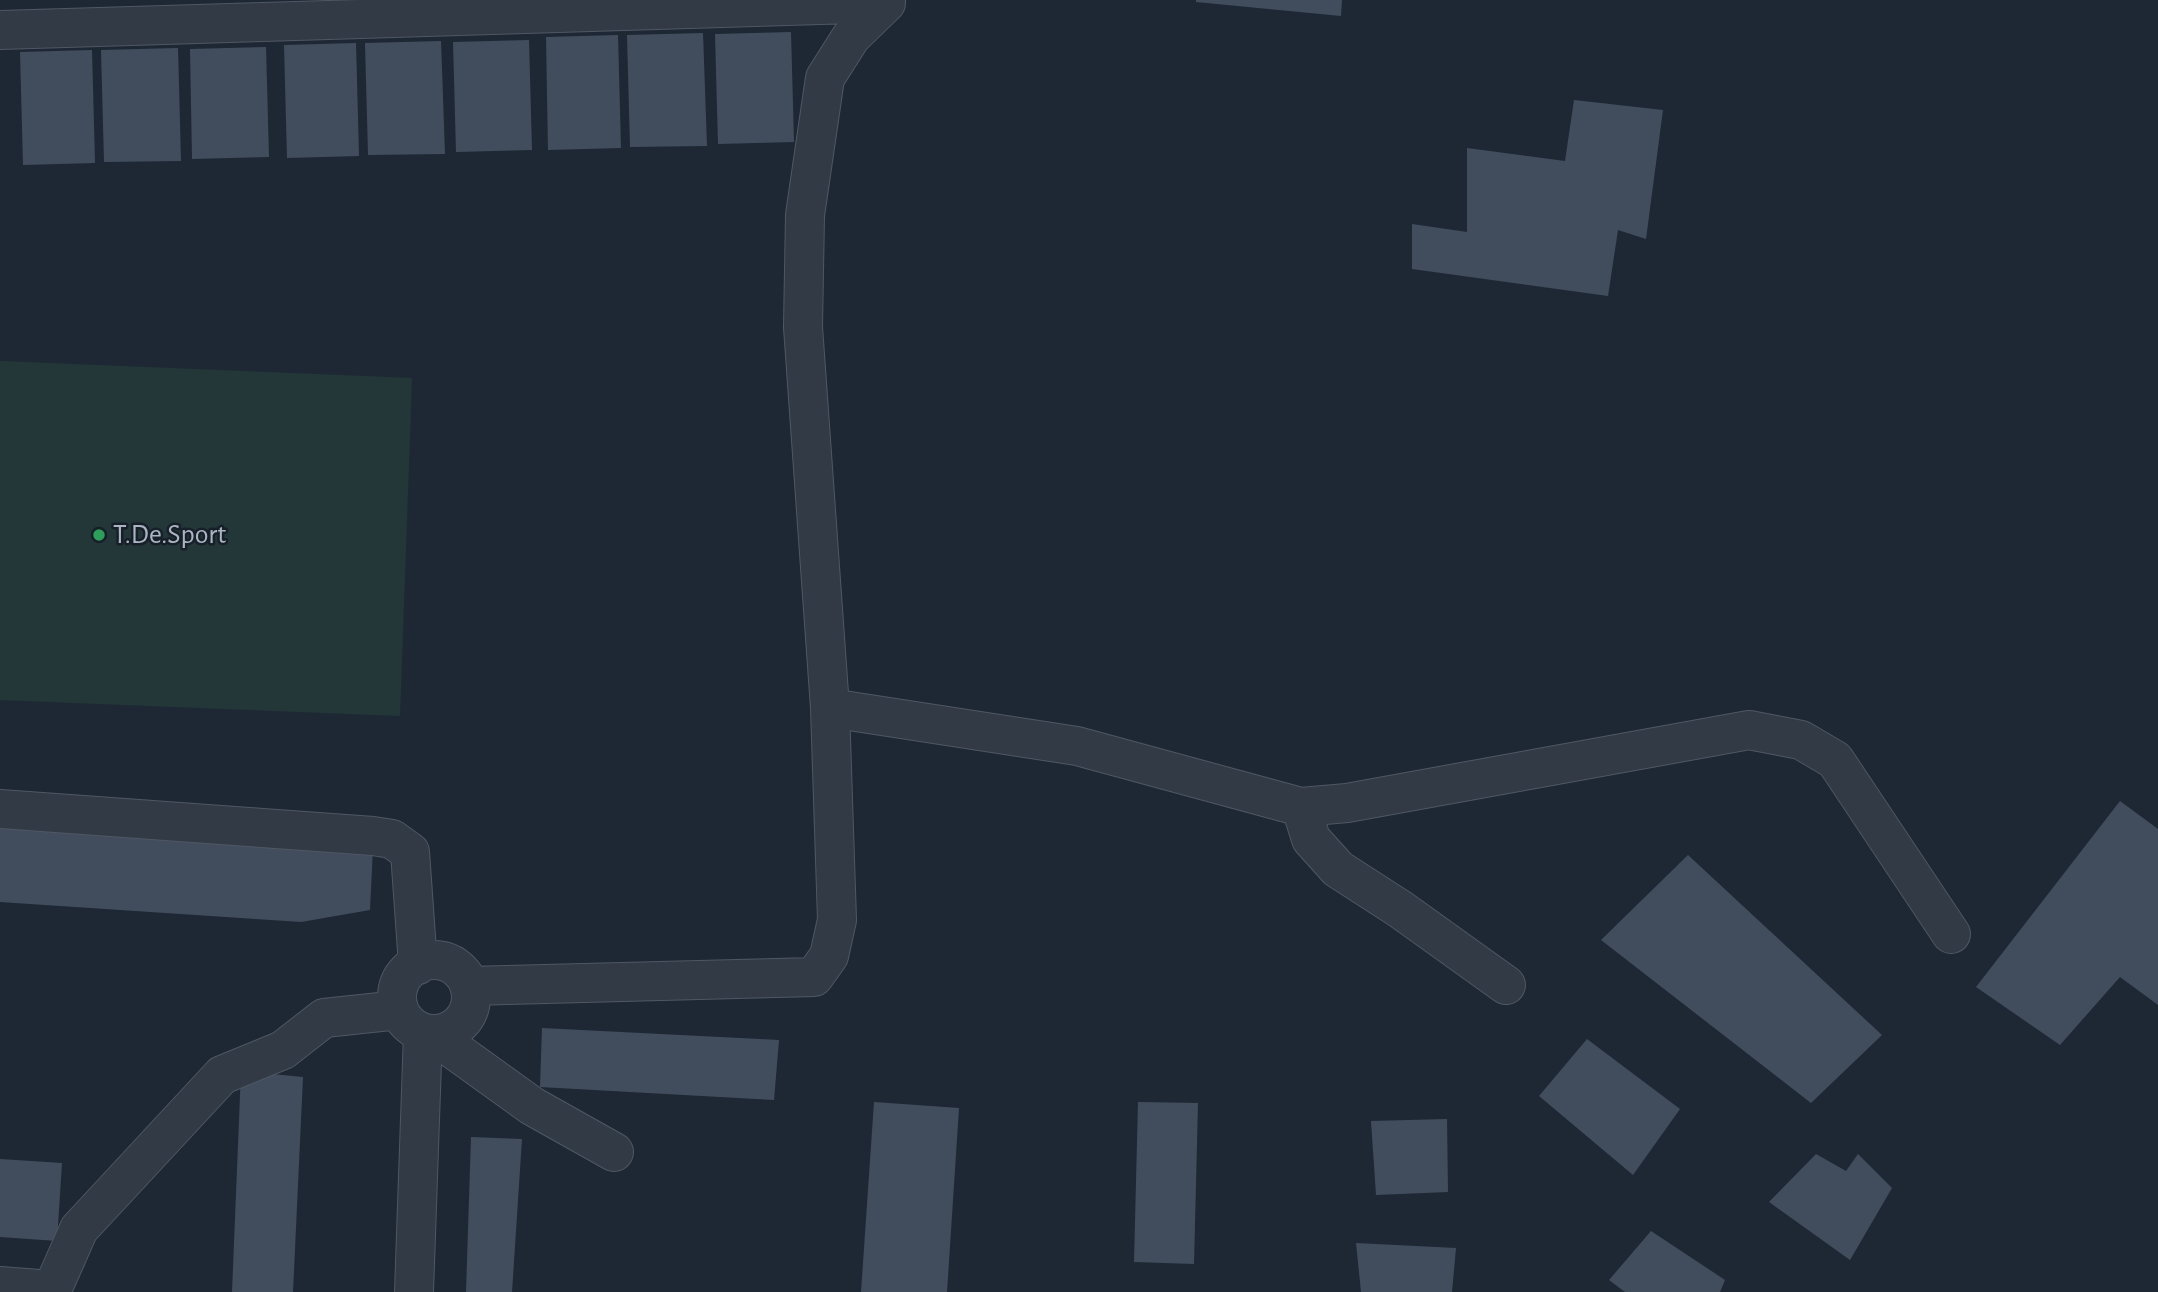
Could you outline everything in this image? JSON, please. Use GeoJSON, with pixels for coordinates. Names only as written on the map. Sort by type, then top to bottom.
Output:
{"type":"FeatureCollection","features":[{"type":"Feature","properties":{"kind":"lane"},"geometry":{"type":"LineString","coordinates":[[0,30],[886,1]]}},
{"type":"Feature","properties":{"kind":"lane"},"geometry":{"type":"LineString","coordinates":[[469,986],[814,977],[829,956],[837,920],[830,708],[803,327],[805,215],[825,78],[851,37],[886,1]]}},
{"type":"Feature","properties":{"kind":"lane"},"geometry":{"type":"LineString","coordinates":[[830,708],[1077,746],[1301,807],[1347,803],[1749,730],[1801,740],[1835,760],[1951,934]]}},
{"type":"Feature","properties":{"kind":"lane"},"geometry":{"type":"LineString","coordinates":[[1301,807],[1311,839],[1338,870],[1400,909],[1506,985]]}},
{"type":"Feature","properties":{"kind":"lane"},"geometry":{"type":"LineString","coordinates":[[0,809],[373,835],[392,839],[410,852],[418,965]]}},
{"type":"Feature","properties":{"kind":"lane"},"geometry":{"type":"LineString","coordinates":[[0,1286],[52,1291],[79,1229],[222,1075],[283,1050],[324,1018],[418,1026],[444,1033],[455,1028],[464,1020],[469,1010],[469,986],[454,966],[442,961],[430,961],[409,971],[398,989],[418,1026],[532,1106],[614,1152]]}},
{"type":"Feature","properties":{"kind":"lane"},"geometry":{"type":"LineString","coordinates":[[414,1292],[418,1026]]}},
{"type":"Feature","properties":{"kind":"green space"},"geometry":{"type":"Polygon","coordinates":[[[0,361],[412,378],[400,716],[0,700],[0,361]]]}},
{"type":"Feature","properties":{"kind":"building"},"geometry":{"type":"Polygon","coordinates":[[[1196,0],[1342,0],[1341,16],[1196,0]]]}},
{"type":"Feature","properties":{"kind":"building"},"geometry":{"type":"Polygon","coordinates":[[[791,32],[794,142],[718,144],[715,34],[791,32]]]}},
{"type":"Feature","properties":{"kind":"building"},"geometry":{"type":"Polygon","coordinates":[[[703,33],[707,146],[630,147],[627,35],[703,33]]]}},
{"type":"Feature","properties":{"kind":"building"},"geometry":{"type":"Polygon","coordinates":[[[618,35],[621,148],[548,150],[546,37],[618,35]]]}},
{"type":"Feature","properties":{"kind":"building"},"geometry":{"type":"Polygon","coordinates":[[[529,40],[532,150],[456,152],[453,42],[529,40]]]}},
{"type":"Feature","properties":{"kind":"building"},"geometry":{"type":"Polygon","coordinates":[[[441,41],[445,154],[368,155],[365,43],[441,41]]]}},
{"type":"Feature","properties":{"kind":"building"},"geometry":{"type":"Polygon","coordinates":[[[356,43],[359,156],[287,158],[284,45],[356,43]]]}},
{"type":"Feature","properties":{"kind":"building"},"geometry":{"type":"Polygon","coordinates":[[[266,47],[269,157],[192,159],[190,49],[266,47]]]}},
{"type":"Feature","properties":{"kind":"building"},"geometry":{"type":"Polygon","coordinates":[[[178,48],[181,161],[104,162],[101,50],[178,48]]]}},
{"type":"Feature","properties":{"kind":"building"},"geometry":{"type":"Polygon","coordinates":[[[92,50],[95,163],[23,165],[20,52],[92,50]]]}},
{"type":"Feature","properties":{"kind":"building"},"geometry":{"type":"Polygon","coordinates":[[[1574,100],[1663,110],[1646,239],[1618,230],[1608,296],[1412,269],[1412,224],[1467,232],[1467,148],[1565,161],[1574,100]]]}},
{"type":"Feature","properties":{"kind":"building"},"geometry":{"type":"Polygon","coordinates":[[[2120,801],[2158,829],[2158,1005],[2120,977],[2060,1045],[1976,987],[2120,801]]]}},
{"type":"Feature","properties":{"kind":"building"},"geometry":{"type":"Polygon","coordinates":[[[0,821],[373,847],[370,910],[301,922],[0,902],[0,821]]]}},
{"type":"Feature","properties":{"kind":"building"},"geometry":{"type":"Polygon","coordinates":[[[1688,855],[1882,1035],[1811,1103],[1601,940],[1688,855]]]}},
{"type":"Feature","properties":{"kind":"building"},"geometry":{"type":"Polygon","coordinates":[[[542,1028],[779,1040],[774,1100],[540,1087],[542,1028]]]}},
{"type":"Feature","properties":{"kind":"building"},"geometry":{"type":"Polygon","coordinates":[[[1587,1039],[1680,1109],[1633,1175],[1539,1096],[1587,1039]]]}},
{"type":"Feature","properties":{"kind":"building"},"geometry":{"type":"Polygon","coordinates":[[[241,1071],[303,1077],[293,1292],[232,1292],[241,1071]]]}},
{"type":"Feature","properties":{"kind":"building"},"geometry":{"type":"Polygon","coordinates":[[[874,1102],[959,1108],[947,1292],[861,1292],[874,1102]]]}},
{"type":"Feature","properties":{"kind":"building"},"geometry":{"type":"Polygon","coordinates":[[[1138,1102],[1198,1103],[1194,1264],[1134,1262],[1138,1102]]]}},
{"type":"Feature","properties":{"kind":"building"},"geometry":{"type":"Polygon","coordinates":[[[1447,1119],[1448,1192],[1376,1195],[1371,1121],[1447,1119]]]}},
{"type":"Feature","properties":{"kind":"building"},"geometry":{"type":"Polygon","coordinates":[[[471,1137],[522,1139],[512,1292],[466,1292],[471,1137]]]}},
{"type":"Feature","properties":{"kind":"building"},"geometry":{"type":"Polygon","coordinates":[[[1816,1154],[1846,1171],[1858,1154],[1892,1188],[1850,1260],[1769,1202],[1816,1154]]]}},
{"type":"Feature","properties":{"kind":"building"},"geometry":{"type":"Polygon","coordinates":[[[0,1159],[62,1163],[57,1241],[0,1237],[0,1159]]]}},
{"type":"Feature","properties":{"kind":"building"},"geometry":{"type":"Polygon","coordinates":[[[1651,1231],[1725,1280],[1720,1292],[1625,1292],[1609,1280],[1651,1231]]]}},
{"type":"Feature","properties":{"kind":"building"},"geometry":{"type":"Polygon","coordinates":[[[1356,1243],[1456,1248],[1452,1292],[1361,1292],[1356,1243]]]}},
{"type":"Feature","properties":{"kind":"place","name":"T.De.Sport"},"geometry":{"type":"Point","coordinates":[99,535]}}]}
